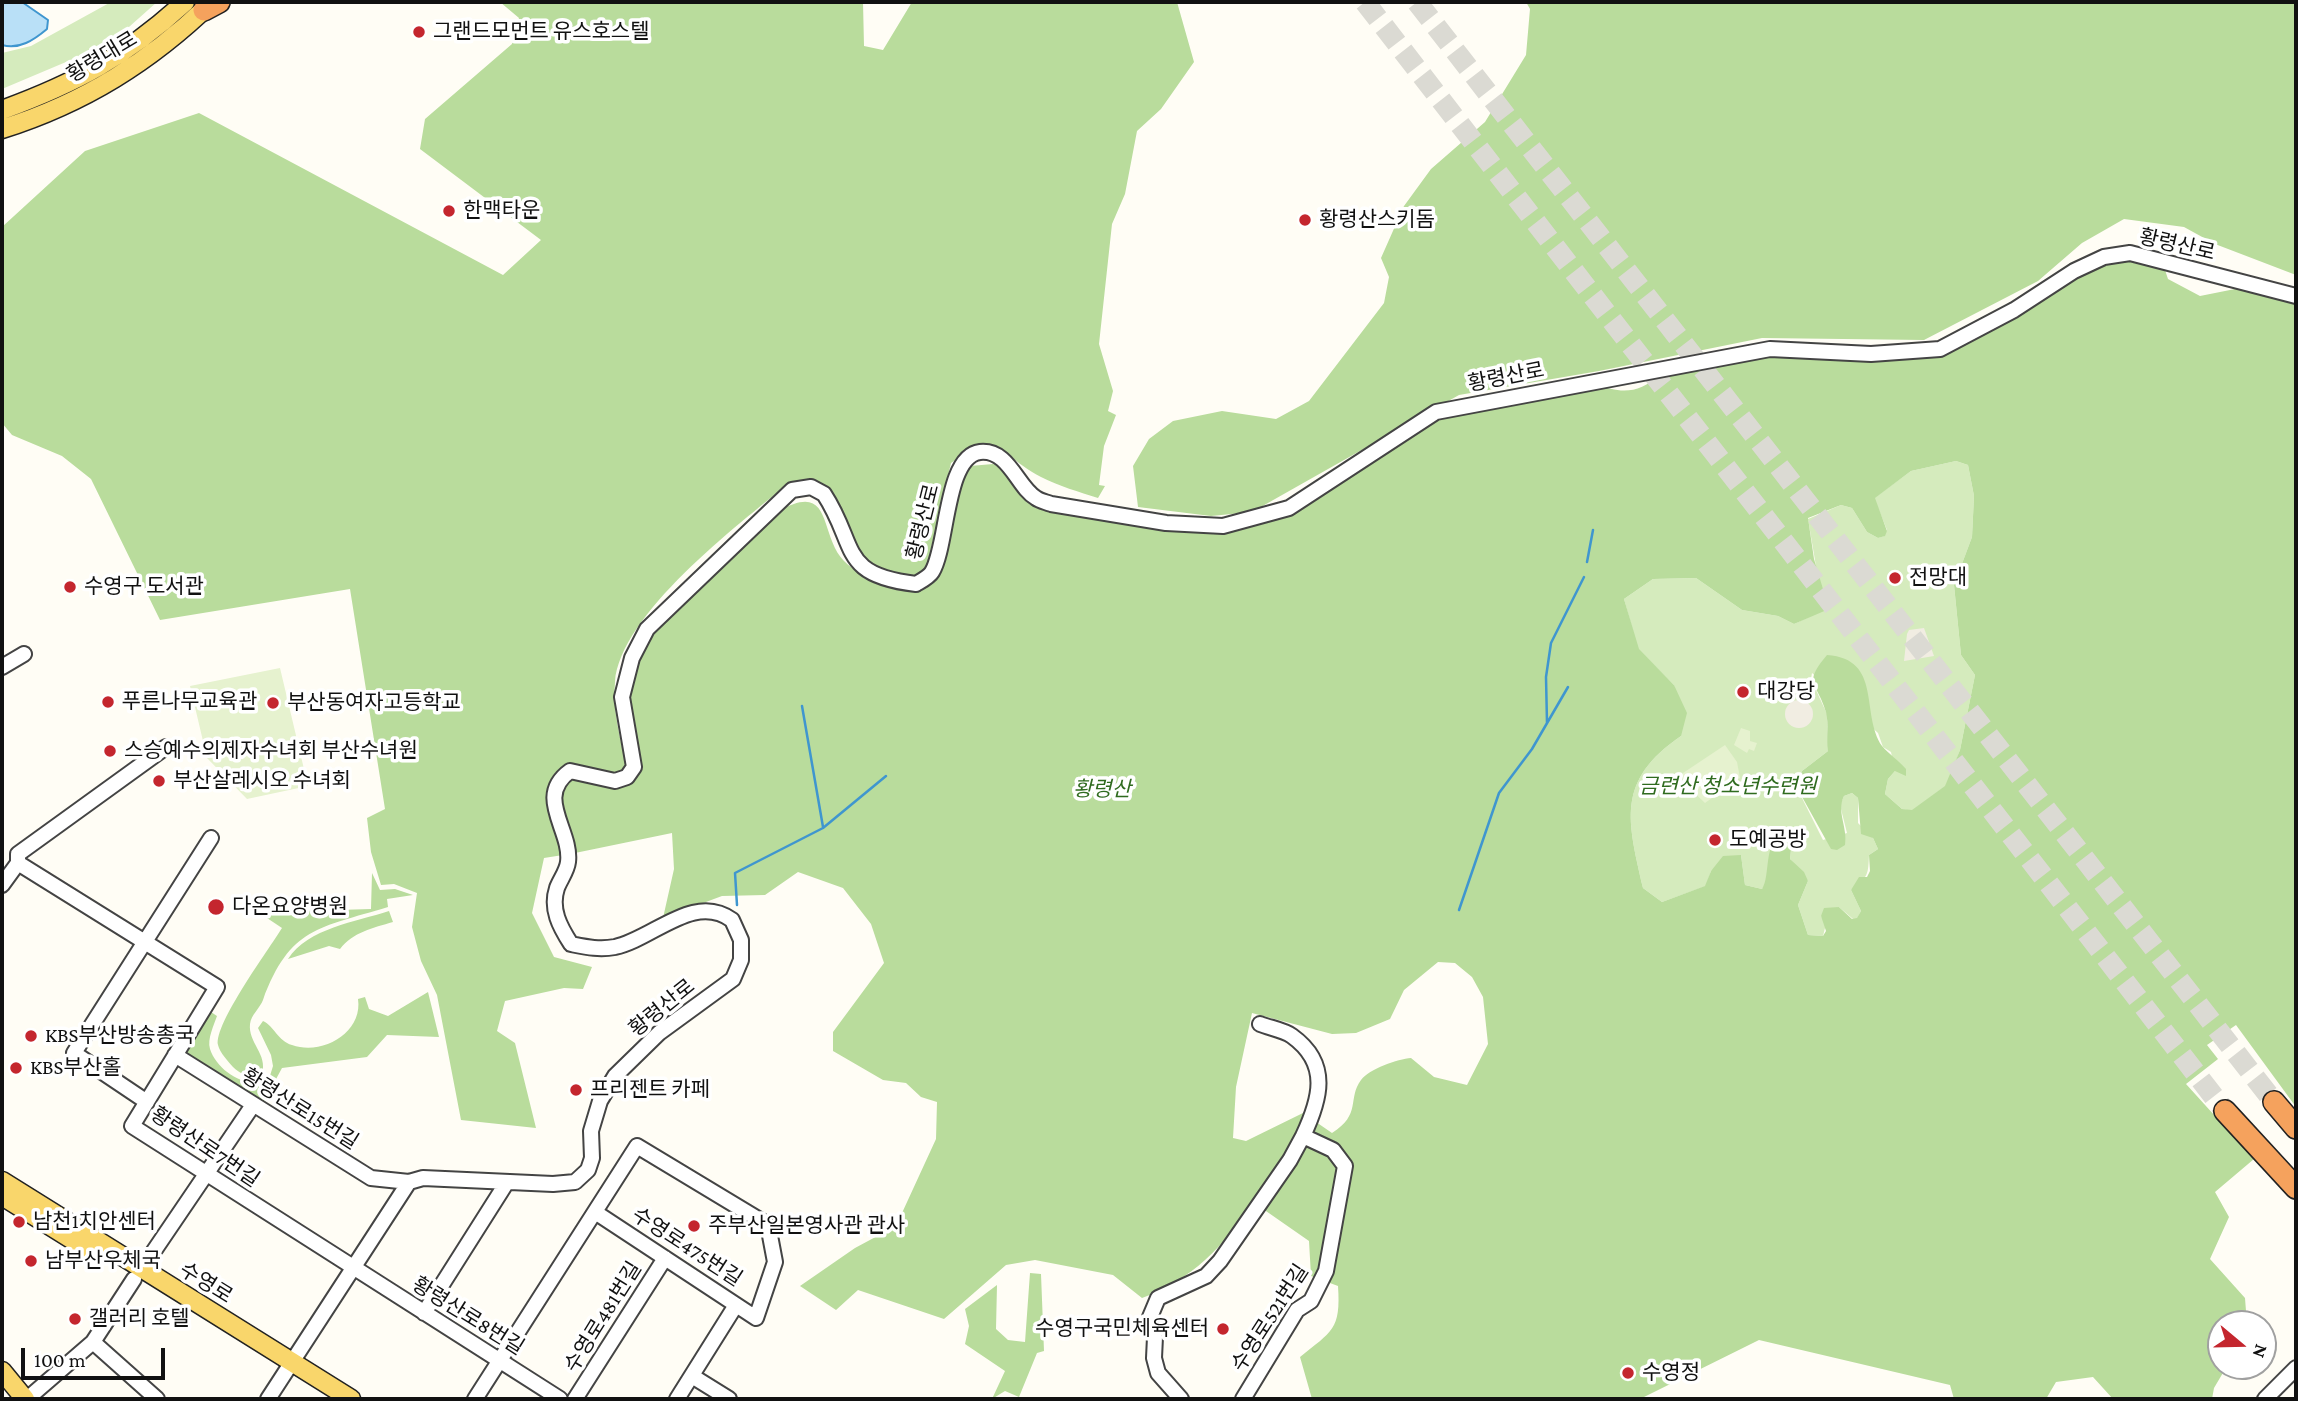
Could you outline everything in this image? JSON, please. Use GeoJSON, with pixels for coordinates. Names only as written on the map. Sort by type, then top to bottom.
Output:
{"type":"FeatureCollection","features":[{"type":"Feature","properties":{"kind":"highway"},"geometry":{"type":"LineString","coordinates":[[2274,1102],[2296,1128]]}},
{"type":"Feature","properties":{"kind":"highway"},"geometry":{"type":"LineString","coordinates":[[2225,1111],[2296,1188]]}},
{"type":"Feature","properties":{"kind":"main road","name":"황령대로"},"geometry":{"type":"LineString","coordinates":[[2,110],[46,94],[118,57],[205,4]]}},
{"type":"Feature","properties":{"kind":"main road","name":"황령대로"},"geometry":{"type":"LineString","coordinates":[[2,129],[56,110],[135,68],[205,4]]}},
{"type":"Feature","properties":{"kind":"main road","name":"수영로"},"geometry":{"type":"LineString","coordinates":[[2,1181],[138,1274]]}},
{"type":"Feature","properties":{"kind":"main road","name":"수영로"},"geometry":{"type":"LineString","coordinates":[[2,1196],[138,1274],[289,1367],[351,1399]]}},
{"type":"Feature","properties":{"kind":"main road","name":"수영로"},"geometry":{"type":"LineString","coordinates":[[289,1367],[328,1399]]}},
{"type":"Feature","properties":{"kind":"main road"},"geometry":{"type":"LineString","coordinates":[[2,1371],[26,1399]]}},
{"type":"Feature","properties":{"kind":"street","name":"황령산로"},"geometry":{"type":"LineString","coordinates":[[409,1182],[423,1178],[553,1184],[575,1182],[588,1170],[592,1158],[591,1131],[600,1101],[615,1076],[659,1033],[733,979],[741,960],[741,940],[732,920],[710,911],[689,914],[618,946],[595,949],[571,944],[560,927],[555,910],[556,891],[568,862],[554,795],[558,780],[570,771],[615,780],[627,777],[634,767],[622,697],[632,658],[647,629],[792,490],[811,488],[824,494],[851,552],[867,572],[890,581],[916,584],[932,574],[940,552],[957,474],[969,457],[980,452],[1001,459],[1034,498],[1051,504],[1166,523],[1223,526],[1289,508],[1436,412],[1770,349],[1871,354],[1940,349],[2014,310],[2074,271],[2104,257],[2130,253],[2296,296]]}},
{"type":"Feature","properties":{"kind":"street"},"geometry":{"type":"LineString","coordinates":[[2,667],[24,654]]}},
{"type":"Feature","properties":{"kind":"street"},"geometry":{"type":"LineString","coordinates":[[2,885],[18,863],[18,853],[166,747]]}},
{"type":"Feature","properties":{"kind":"street"},"geometry":{"type":"LineString","coordinates":[[147,1102],[74,1053],[211,838]]}},
{"type":"Feature","properties":{"kind":"street"},"geometry":{"type":"LineString","coordinates":[[18,863],[145,940]]}},
{"type":"Feature","properties":{"kind":"street","name":"황령산로7번길"},"geometry":{"type":"LineString","coordinates":[[145,940],[217,987],[132,1126],[353,1269]]}},
{"type":"Feature","properties":{"kind":"street"},"geometry":{"type":"LineString","coordinates":[[1181,1399],[1158,1373],[1154,1358],[1155,1338],[1150,1317],[1158,1298],[1206,1276],[1220,1261],[1290,1160],[1303,1136],[1321,1088],[1313,1060],[1292,1035],[1260,1024]]}},
{"type":"Feature","properties":{"kind":"street","name":"황령산로15번길"},"geometry":{"type":"LineString","coordinates":[[175,1055],[371,1178],[409,1182]]}},
{"type":"Feature","properties":{"kind":"street"},"geometry":{"type":"LineString","coordinates":[[26,1399],[93,1342],[253,1105]]}},
{"type":"Feature","properties":{"kind":"street","name":"수영로521번길"},"geometry":{"type":"LineString","coordinates":[[1244,1399],[1297,1311],[1311,1300],[1326,1271],[1345,1166],[1333,1150],[1303,1136]]}},
{"type":"Feature","properties":{"kind":"street","name":"수영로475번길"},"geometry":{"type":"LineString","coordinates":[[637,1146],[768,1225],[775,1262],[756,1318],[595,1212],[637,1146]]}},
{"type":"Feature","properties":{"kind":"street"},"geometry":{"type":"LineString","coordinates":[[268,1399],[409,1182]]}},
{"type":"Feature","properties":{"kind":"street"},"geometry":{"type":"LineString","coordinates":[[424,1313],[508,1182]]}},
{"type":"Feature","properties":{"kind":"street"},"geometry":{"type":"LineString","coordinates":[[475,1399],[595,1212]]}},
{"type":"Feature","properties":{"kind":"street","name":"수영로481번길"},"geometry":{"type":"LineString","coordinates":[[575,1399],[665,1258]]}},
{"type":"Feature","properties":{"kind":"street","name":"황령산로8번길"},"geometry":{"type":"LineString","coordinates":[[353,1269],[560,1399]]}},
{"type":"Feature","properties":{"kind":"street"},"geometry":{"type":"LineString","coordinates":[[677,1399],[736,1305]]}},
{"type":"Feature","properties":{"kind":"street"},"geometry":{"type":"LineString","coordinates":[[93,1342],[158,1399]]}},
{"type":"Feature","properties":{"kind":"street"},"geometry":{"type":"LineString","coordinates":[[2264,1399],[2296,1368]]}},
{"type":"Feature","properties":{"kind":"street"},"geometry":{"type":"LineString","coordinates":[[692,1376],[729,1399]]}},
{"type":"Feature","properties":{"kind":"green space"},"geometry":{"type":"Polygon","coordinates":[[[111,2],[157,2],[111,43],[2,89],[2,53],[31,46],[111,2]]]}},
{"type":"Feature","properties":{"kind":"green space"},"geometry":{"type":"Polygon","coordinates":[[[500,2],[863,2],[864,46],[883,50],[912,2],[1177,2],[1194,62],[1161,109],[1137,131],[1125,194],[1112,224],[1099,344],[1113,391],[1108,411],[1116,415],[1104,446],[1099,485],[1105,486],[1098,498],[1041,477],[999,448],[980,447],[967,452],[951,463],[925,574],[904,578],[887,574],[857,553],[828,491],[819,484],[807,481],[789,483],[713,546],[659,600],[637,628],[622,656],[614,693],[626,767],[618,775],[575,767],[561,768],[553,776],[547,798],[554,815],[563,855],[544,858],[532,913],[554,957],[592,967],[583,989],[564,988],[505,1001],[497,1031],[515,1043],[536,1128],[461,1120],[437,995],[421,961],[412,927],[417,893],[394,884],[381,885],[371,852],[367,818],[385,809],[350,589],[160,620],[91,479],[62,456],[12,435],[2,423],[2,227],[85,151],[199,113],[503,275],[541,240],[420,149],[425,119],[512,44],[519,18],[500,2]]]}},
{"type":"Feature","properties":{"kind":"green space"},"geometry":{"type":"Polygon","coordinates":[[[1526,2],[2296,2],[2296,275],[2215,244],[2184,227],[2124,219],[2082,243],[2038,281],[1924,340],[1762,338],[1599,371],[1459,395],[1252,512],[1211,516],[1138,507],[1133,466],[1149,439],[1173,421],[1222,411],[1276,419],[1309,401],[1384,303],[1389,277],[1381,258],[1404,206],[1431,169],[1485,122],[1526,55],[1530,9],[1526,2]]]}},
{"type":"Feature","properties":{"kind":"green space","name":"황령산"},"geometry":{"type":"Polygon","coordinates":[[[2138,260],[2165,270],[2168,279],[2200,296],[2245,287],[2296,299],[2296,1107],[2236,1025],[2207,1045],[2218,1059],[2186,1084],[2254,1159],[2215,1192],[2229,1217],[2210,1259],[2245,1298],[2246,1310],[2207,1310],[2207,1380],[2219,1380],[2212,1399],[2113,1399],[2093,1377],[2056,1382],[2046,1399],[1954,1399],[1950,1385],[1759,1340],[1640,1399],[1312,1399],[1300,1357],[1327,1335],[1336,1321],[1338,1286],[1311,1276],[1309,1241],[1253,1202],[1205,1260],[1176,1282],[1142,1298],[1113,1275],[1035,1260],[1006,1265],[944,1319],[858,1290],[836,1310],[800,1286],[855,1248],[896,1226],[936,1139],[937,1102],[921,1097],[906,1083],[883,1080],[833,1051],[833,1032],[884,963],[871,924],[843,888],[798,872],[765,895],[722,896],[663,918],[674,869],[672,833],[575,853],[565,826],[562,807],[566,780],[583,778],[617,783],[634,781],[637,761],[630,702],[634,675],[649,638],[656,627],[777,512],[808,502],[816,506],[822,514],[836,550],[844,561],[859,573],[876,581],[914,591],[938,577],[949,544],[955,501],[964,471],[970,466],[993,464],[1004,469],[1025,497],[1162,529],[1206,531],[1286,513],[1436,417],[1596,384],[1622,391],[1637,389],[1660,374],[1763,356],[1920,356],[2104,263],[2138,260]],[[1956,461],[1911,471],[1875,498],[1887,531],[1885,536],[1878,538],[1867,532],[1852,508],[1841,505],[1808,518],[1814,559],[1829,609],[1794,624],[1778,616],[1742,610],[1696,578],[1653,579],[1624,599],[1639,649],[1674,685],[1687,713],[1681,736],[1645,769],[1636,786],[1632,804],[1633,842],[1643,888],[1662,902],[1705,886],[1711,871],[1723,856],[1741,855],[1745,885],[1762,889],[1772,846],[1776,840],[1782,838],[1792,840],[1790,859],[1804,872],[1808,881],[1798,905],[1808,935],[1823,936],[1826,931],[1821,916],[1824,908],[1839,907],[1852,919],[1857,918],[1861,911],[1851,890],[1859,877],[1867,877],[1870,871],[1869,855],[1878,849],[1873,838],[1861,834],[1858,798],[1852,793],[1844,796],[1841,808],[1845,845],[1837,850],[1831,849],[1796,786],[1802,771],[1828,751],[1826,712],[1813,678],[1827,655],[1845,659],[1856,666],[1863,677],[1872,719],[1882,746],[1906,769],[1906,776],[1895,771],[1888,779],[1885,794],[1902,809],[1912,810],[1945,786],[1960,750],[1975,675],[1961,655],[1954,585],[1972,537],[1974,496],[1968,465],[1956,461]],[[1438,962],[1404,990],[1390,1019],[1356,1033],[1332,1034],[1252,1013],[1236,1087],[1233,1138],[1246,1141],[1303,1113],[1332,1133],[1351,1113],[1361,1080],[1384,1065],[1405,1059],[1411,1058],[1434,1077],[1467,1085],[1488,1044],[1483,997],[1472,977],[1455,963],[1438,962]]]}},
{"type":"Feature","properties":{"kind":"green space","name":"금련산 청소년수련원"},"geometry":{"type":"Polygon","coordinates":[[[1956,461],[1968,465],[1974,496],[1972,537],[1954,585],[1961,655],[1975,675],[1960,750],[1946,786],[1912,811],[1902,809],[1885,794],[1888,779],[1895,771],[1891,752],[1883,747],[1878,733],[1812,673],[1811,679],[1827,714],[1828,751],[1802,771],[1796,786],[1823,840],[1847,833],[1840,805],[1844,796],[1852,793],[1858,798],[1858,823],[1873,838],[1878,849],[1869,855],[1866,876],[1851,890],[1861,911],[1857,919],[1853,919],[1839,907],[1821,916],[1826,924],[1823,936],[1808,935],[1798,905],[1808,881],[1790,859],[1792,840],[1768,862],[1768,881],[1762,889],[1745,885],[1741,855],[1711,871],[1706,886],[1662,902],[1643,888],[1633,842],[1632,804],[1636,786],[1645,769],[1681,736],[1674,685],[1638,649],[1624,599],[1653,579],[1696,578],[1742,610],[1778,616],[1794,624],[1813,615],[1817,572],[1808,519],[1841,505],[1852,508],[1867,532],[1878,538],[1884,536],[1887,530],[1874,498],[1911,471],[1956,461]]]}},
{"type":"Feature","properties":{"kind":"green space"},"geometry":{"type":"Polygon","coordinates":[[[280,668],[308,786],[247,799],[207,758],[190,686],[280,668]]]}},
{"type":"Feature","properties":{"kind":"green space"},"geometry":{"type":"Polygon","coordinates":[[[1741,728],[1750,731],[1750,741],[1757,743],[1754,751],[1749,749],[1747,753],[1734,745],[1741,728]]]}},
{"type":"Feature","properties":{"kind":"green space"},"geometry":{"type":"Polygon","coordinates":[[[1725,745],[1737,762],[1740,778],[1705,803],[1683,782],[1683,773],[1725,745]]]}},
{"type":"Feature","properties":{"kind":"green space"},"geometry":{"type":"Polygon","coordinates":[[[372,873],[380,890],[395,889],[413,895],[387,899],[388,907],[325,926],[296,944],[273,976],[250,1024],[252,1037],[262,1060],[262,1074],[250,1076],[240,1072],[220,1051],[219,1035],[233,1004],[282,928],[267,918],[271,912],[371,909],[372,873]]]}},
{"type":"Feature","properties":{"kind":"green space"},"geometry":{"type":"Polygon","coordinates":[[[389,911],[393,922],[357,935],[340,949],[329,946],[288,959],[297,948],[320,933],[389,911]]]}},
{"type":"Feature","properties":{"kind":"green space"},"geometry":{"type":"Polygon","coordinates":[[[428,992],[439,1037],[387,1035],[367,1057],[282,1068],[261,1107],[183,1058],[182,1050],[208,1010],[217,1016],[209,1041],[210,1049],[219,1065],[243,1081],[261,1082],[269,1079],[273,1066],[271,1055],[258,1028],[263,1021],[287,1043],[304,1048],[316,1047],[328,1044],[347,1031],[358,1011],[358,999],[365,997],[369,1009],[388,1016],[428,992]]]}},
{"type":"Feature","properties":{"kind":"green space"},"geometry":{"type":"Polygon","coordinates":[[[1030,1273],[1041,1274],[1044,1351],[1037,1353],[1019,1397],[1005,1391],[992,1399],[1005,1371],[965,1344],[969,1326],[965,1309],[997,1285],[996,1329],[1008,1340],[1025,1342],[1030,1273]]]}},
{"type":"Feature","properties":{"kind":"shaded area"},"geometry":{"type":"Polygon","coordinates":[[[1924,628],[1934,656],[1904,661],[1909,630],[1924,628]]]}},
{"type":"Feature","properties":{"kind":"shaded area"},"geometry":{"type":"Polygon","coordinates":[[[1799,700],[1809,704],[1813,714],[1809,724],[1799,728],[1789,724],[1785,714],[1789,704],[1799,700]]]}},
{"type":"Feature","properties":{"kind":"water"},"geometry":{"type":"Polygon","coordinates":[[[2,2],[22,2],[48,20],[47,29],[20,45],[2,45],[2,2]]]}},
{"type":"Feature","properties":{"kind":"waterway"},"geometry":{"type":"LineString","coordinates":[[1587,562],[1593,530]]}},
{"type":"Feature","properties":{"kind":"waterway"},"geometry":{"type":"LineString","coordinates":[[1547,723],[1546,677],[1551,643],[1584,577]]}},
{"type":"Feature","properties":{"kind":"waterway"},"geometry":{"type":"LineString","coordinates":[[1459,910],[1499,793],[1532,749],[1568,687]]}},
{"type":"Feature","properties":{"kind":"waterway"},"geometry":{"type":"LineString","coordinates":[[802,706],[823,827]]}},
{"type":"Feature","properties":{"kind":"waterway"},"geometry":{"type":"LineString","coordinates":[[737,905],[735,873],[823,828],[886,776]]}},
{"type":"Feature","properties":{"kind":"tunnel"},"geometry":{"type":"LineString","coordinates":[[1365,2],[2225,1111]]}},
{"type":"Feature","properties":{"kind":"tunnel"},"geometry":{"type":"LineString","coordinates":[[1417,2],[2274,1102]]}},
{"type":"Feature","properties":{"kind":"place","name":"그랜드모먼트 유스호스텔"},"geometry":{"type":"Point","coordinates":[419,32]}},
{"type":"Feature","properties":{"kind":"place","name":"한맥타운"},"geometry":{"type":"Point","coordinates":[449,211]}},
{"type":"Feature","properties":{"kind":"place","name":"황령산스키돔"},"geometry":{"type":"Point","coordinates":[1305,220]}},
{"type":"Feature","properties":{"kind":"place","name":"전망대"},"geometry":{"type":"Point","coordinates":[1895,578]}},
{"type":"Feature","properties":{"kind":"place","name":"수영구 도서관"},"geometry":{"type":"Point","coordinates":[70,587]}},
{"type":"Feature","properties":{"kind":"place","name":"대강당"},"geometry":{"type":"Point","coordinates":[1743,692]}},
{"type":"Feature","properties":{"kind":"place","name":"푸른나무교육관"},"geometry":{"type":"Point","coordinates":[108,702]}},
{"type":"Feature","properties":{"kind":"place","name":"부산동여자고등학교"},"geometry":{"type":"Point","coordinates":[273,703]}},
{"type":"Feature","properties":{"kind":"place","name":"스승예수의제자수녀회 부산수녀원"},"geometry":{"type":"Point","coordinates":[110,751]}},
{"type":"Feature","properties":{"kind":"place","name":"부산살레시오 수녀회"},"geometry":{"type":"Point","coordinates":[159,781]}},
{"type":"Feature","properties":{"kind":"place","name":"도예공방"},"geometry":{"type":"Point","coordinates":[1715,840]}},
{"type":"Feature","properties":{"kind":"place","name":"다온요양병원"},"geometry":{"type":"Point","coordinates":[216,907]}},
{"type":"Feature","properties":{"kind":"place","name":"KBS부산방송총국"},"geometry":{"type":"Point","coordinates":[31,1036]}},
{"type":"Feature","properties":{"kind":"place","name":"KBS부산홀"},"geometry":{"type":"Point","coordinates":[16,1068]}},
{"type":"Feature","properties":{"kind":"place","name":"프리젠트 카페"},"geometry":{"type":"Point","coordinates":[576,1090]}},
{"type":"Feature","properties":{"kind":"place","name":"남천1치안센터"},"geometry":{"type":"Point","coordinates":[19,1222]}},
{"type":"Feature","properties":{"kind":"place","name":"주부산일본영사관 관사"},"geometry":{"type":"Point","coordinates":[694,1226]}},
{"type":"Feature","properties":{"kind":"place","name":"남부산우체국"},"geometry":{"type":"Point","coordinates":[31,1261]}},
{"type":"Feature","properties":{"kind":"place","name":"갤러리 호텔"},"geometry":{"type":"Point","coordinates":[75,1319]}},
{"type":"Feature","properties":{"kind":"place","name":"수영구국민체육센터"},"geometry":{"type":"Point","coordinates":[1223,1329]}},
{"type":"Feature","properties":{"kind":"place","name":"수영정"},"geometry":{"type":"Point","coordinates":[1628,1373]}}]}
